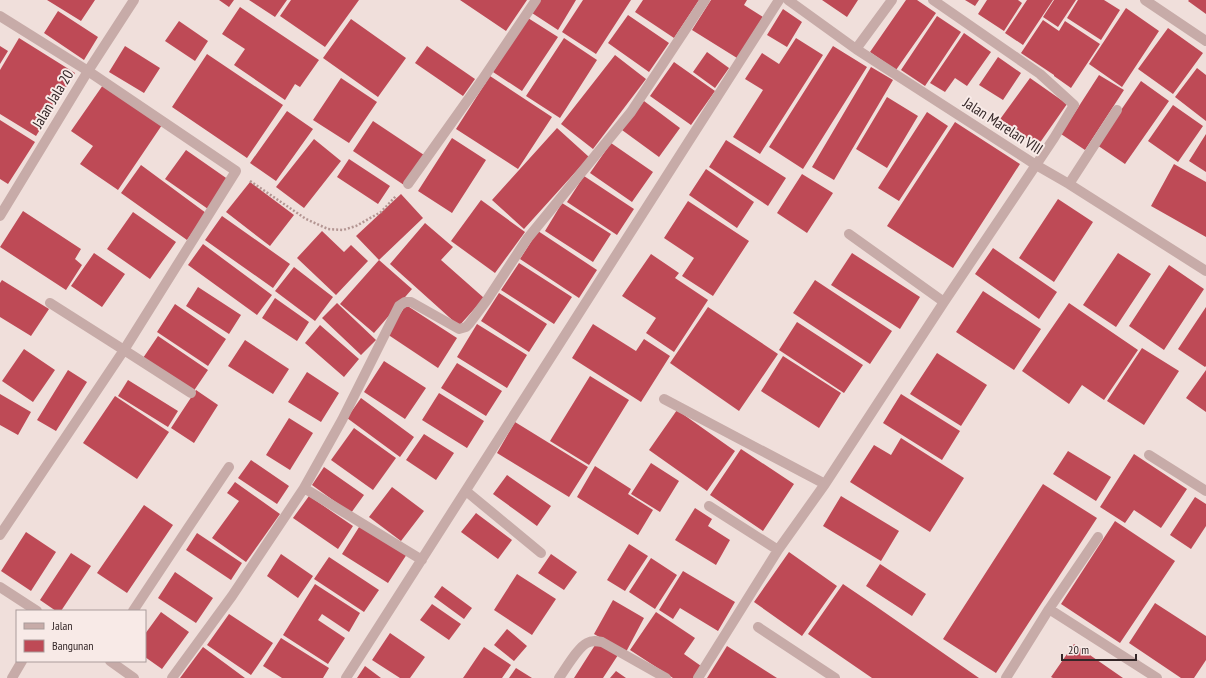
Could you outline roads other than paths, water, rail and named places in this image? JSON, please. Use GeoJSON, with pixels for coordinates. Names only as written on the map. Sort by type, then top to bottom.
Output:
{"type":"FeatureCollection","features":[{"type":"Feature","properties":{"kind":"street","name":"Jalan Jala 20"},"geometry":{"type":"LineString","coordinates":[[0,216],[88,71],[134,0]]}},
{"type":"Feature","properties":{"kind":"street"},"geometry":{"type":"LineString","coordinates":[[408,184],[509,41],[536,0]]}},
{"type":"Feature","properties":{"kind":"street"},"geometry":{"type":"LineString","coordinates":[[172,678],[232,596],[304,488],[342,420],[399,306],[405,302],[411,302],[459,329],[466,327],[469,324],[487,300],[527,239],[631,112],[705,0]]}},
{"type":"Feature","properties":{"kind":"street"},"geometry":{"type":"LineString","coordinates":[[346,678],[779,0]]}},
{"type":"Feature","properties":{"kind":"street","name":"Jalan Marelan VIII"},"geometry":{"type":"LineString","coordinates":[[788,0],[856,49],[1036,165],[1069,184],[1206,271]]}},
{"type":"Feature","properties":{"kind":"street"},"geometry":{"type":"LineString","coordinates":[[856,49],[892,0]]}},
{"type":"Feature","properties":{"kind":"street"},"geometry":{"type":"LineString","coordinates":[[698,678],[778,550],[825,484],[1074,105],[1040,74],[933,0]]}},
{"type":"Feature","properties":{"kind":"street"},"geometry":{"type":"LineString","coordinates":[[1145,0],[1206,40]]}},
{"type":"Feature","properties":{"kind":"street"},"geometry":{"type":"LineString","coordinates":[[0,16],[88,71],[236,171],[124,350],[0,535]]}},
{"type":"Feature","properties":{"kind":"street"},"geometry":{"type":"LineString","coordinates":[[1069,184],[1117,110]]}},
{"type":"Feature","properties":{"kind":"street"},"geometry":{"type":"LineString","coordinates":[[849,234],[944,302]]}},
{"type":"Feature","properties":{"kind":"street"},"geometry":{"type":"LineString","coordinates":[[50,303],[191,393]]}},
{"type":"Feature","properties":{"kind":"street"},"geometry":{"type":"LineString","coordinates":[[664,399],[825,484]]}},
{"type":"Feature","properties":{"kind":"street"},"geometry":{"type":"LineString","coordinates":[[1149,455],[1206,491]]}},
{"type":"Feature","properties":{"kind":"street"},"geometry":{"type":"LineString","coordinates":[[134,610],[229,467]]}},
{"type":"Feature","properties":{"kind":"street"},"geometry":{"type":"LineString","coordinates":[[304,488],[422,560]]}},
{"type":"Feature","properties":{"kind":"street"},"geometry":{"type":"LineString","coordinates":[[466,491],[541,553]]}},
{"type":"Feature","properties":{"kind":"street"},"geometry":{"type":"LineString","coordinates":[[709,506],[778,550]]}},
{"type":"Feature","properties":{"kind":"street"},"geometry":{"type":"LineString","coordinates":[[1006,678],[1049,609],[1098,537]]}},
{"type":"Feature","properties":{"kind":"street"},"geometry":{"type":"LineString","coordinates":[[0,587],[34,610]]}},
{"type":"Feature","properties":{"kind":"street"},"geometry":{"type":"LineString","coordinates":[[1049,609],[1157,678]]}},
{"type":"Feature","properties":{"kind":"street"},"geometry":{"type":"LineString","coordinates":[[758,627],[834,678]]}},
{"type":"Feature","properties":{"kind":"street"},"geometry":{"type":"LineString","coordinates":[[559,678],[582,646],[588,642],[595,641],[602,642],[666,678]]}},
{"type":"Feature","properties":{"kind":"street"},"geometry":{"type":"LineString","coordinates":[[12,678],[21,662]]}},
{"type":"Feature","properties":{"kind":"street"},"geometry":{"type":"LineString","coordinates":[[111,662],[132,677]]}}]}
